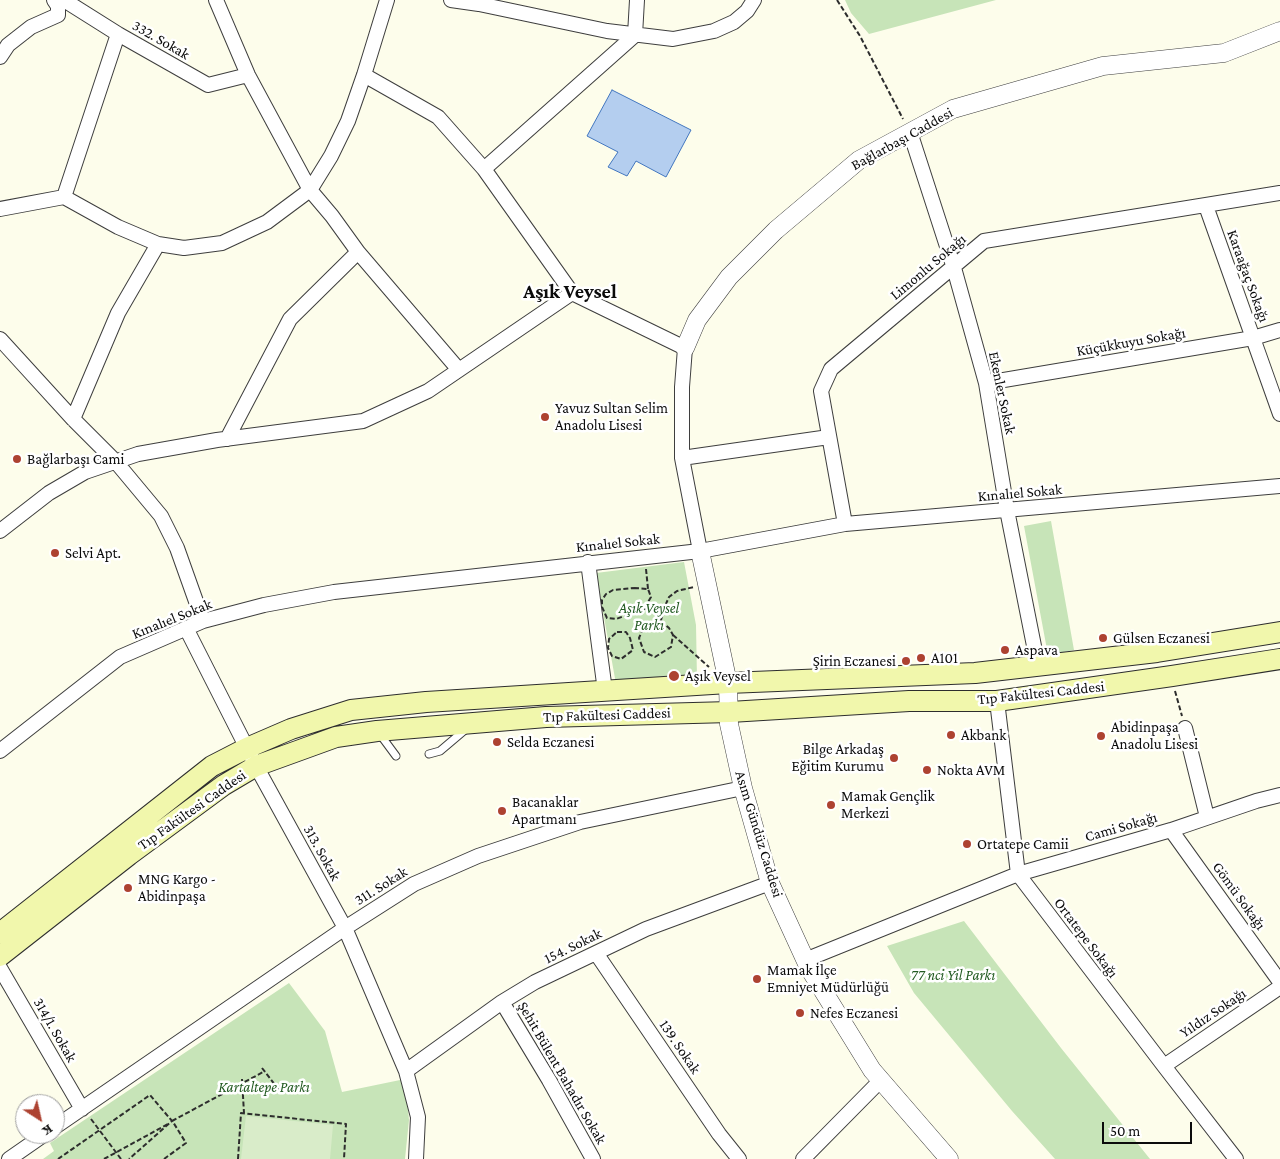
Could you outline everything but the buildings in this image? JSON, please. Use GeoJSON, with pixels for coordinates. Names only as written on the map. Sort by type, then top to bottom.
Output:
{"type":"FeatureCollection","features":[{"type":"Feature","properties":{"kind":"main road"},"geometry":{"type":"LineString","coordinates":[[0,933],[212,766],[291,729],[351,710],[426,702],[728,683],[975,674],[1157,652],[1280,632]]}},
{"type":"Feature","properties":{"kind":"main road","name":"Tıp Fakültesi Caddesi"},"geometry":{"type":"LineString","coordinates":[[0,956],[128,855],[224,785],[256,766],[336,737],[377,730],[546,716],[730,712],[909,701],[997,701],[1280,659]]}},
{"type":"Feature","properties":{"kind":"street"},"geometry":{"type":"LineString","coordinates":[[0,57],[8,45],[31,27],[58,15],[58,6],[54,0]]}},
{"type":"Feature","properties":{"kind":"street","name":"332. Sokak"},"geometry":{"type":"LineString","coordinates":[[64,0],[118,34],[208,85],[248,75]]}},
{"type":"Feature","properties":{"kind":"street"},"geometry":{"type":"LineString","coordinates":[[216,0],[248,75],[310,190],[358,252],[458,370]]}},
{"type":"Feature","properties":{"kind":"street"},"geometry":{"type":"LineString","coordinates":[[0,209],[64,197],[118,227],[158,244],[184,248],[222,243],[268,222],[310,190],[331,156],[348,121],[387,0]]}},
{"type":"Feature","properties":{"kind":"street"},"geometry":{"type":"LineString","coordinates":[[451,0],[480,2],[607,31],[673,39],[714,31],[734,22],[747,11],[754,0]]}},
{"type":"Feature","properties":{"kind":"street"},"geometry":{"type":"LineString","coordinates":[[484,169],[635,35],[637,0]]}},
{"type":"Feature","properties":{"kind":"street","name":"Bağlarbaşı Caddesi"},"geometry":{"type":"LineString","coordinates":[[685,348],[697,320],[729,277],[776,230],[859,160],[953,109],[1103,66],[1224,53],[1280,32]]}},
{"type":"Feature","properties":{"kind":"street"},"geometry":{"type":"LineString","coordinates":[[64,197],[118,34]]}},
{"type":"Feature","properties":{"kind":"street"},"geometry":{"type":"LineString","coordinates":[[364,75],[438,117],[484,169],[572,293],[685,348],[682,387],[682,458],[700,551]]}},
{"type":"Feature","properties":{"kind":"street","name":"Ekenler Sokak"},"geometry":{"type":"LineString","coordinates":[[910,132],[954,268],[986,383],[1007,510],[1038,666]]}},
{"type":"Feature","properties":{"kind":"street","name":"Limonlu Sokağı"},"geometry":{"type":"LineString","coordinates":[[845,524],[821,391],[831,369],[984,242],[1280,192]]}},
{"type":"Feature","properties":{"kind":"street","name":"Karaağaç Sokağı"},"geometry":{"type":"LineString","coordinates":[[1206,206],[1280,414]]}},
{"type":"Feature","properties":{"kind":"street"},"geometry":{"type":"LineString","coordinates":[[73,419],[118,313],[158,244]]}},
{"type":"Feature","properties":{"kind":"street"},"geometry":{"type":"LineString","coordinates":[[227,439],[290,320],[358,252]]}},
{"type":"Feature","properties":{"kind":"street"},"geometry":{"type":"LineString","coordinates":[[0,531],[49,493],[85,472],[138,454],[227,439],[363,420],[428,391],[572,293]]}},
{"type":"Feature","properties":{"kind":"street","name":"Küçükkuyu Sokağı"},"geometry":{"type":"LineString","coordinates":[[986,383],[1253,338],[1280,330]]}},
{"type":"Feature","properties":{"kind":"street"},"geometry":{"type":"LineString","coordinates":[[0,338],[73,419],[116,462],[161,516],[177,548],[203,621]]}},
{"type":"Feature","properties":{"kind":"street"},"geometry":{"type":"LineString","coordinates":[[682,458],[829,437]]}},
{"type":"Feature","properties":{"kind":"street","name":"Kınalıel Sokak"},"geometry":{"type":"LineString","coordinates":[[0,751],[120,657],[203,621],[264,605],[334,592],[588,562],[700,551],[845,524],[1280,486]]}},
{"type":"Feature","properties":{"kind":"street","name":"Asım Gündüz Caddesi"},"geometry":{"type":"LineString","coordinates":[[700,551],[728,683],[730,724],[743,788],[770,883],[805,960],[872,1070],[949,1159]]}},
{"type":"Feature","properties":{"kind":"street"},"geometry":{"type":"LineString","coordinates":[[588,562],[606,691]]}},
{"type":"Feature","properties":{"kind":"street","name":"313. Sokak"},"geometry":{"type":"LineString","coordinates":[[186,628],[256,766],[345,928],[406,1071],[418,1117],[416,1159]]}},
{"type":"Feature","properties":{"kind":"street"},"geometry":{"type":"LineString","coordinates":[[997,701],[1018,874]]}},
{"type":"Feature","properties":{"kind":"street"},"geometry":{"type":"LineString","coordinates":[[1185,728],[1208,817]]}},
{"type":"Feature","properties":{"kind":"street","name":"311. Sokak"},"geometry":{"type":"LineString","coordinates":[[65,1122],[86,1113],[345,928],[414,884],[478,856],[580,822],[743,788]]}},
{"type":"Feature","properties":{"kind":"street","name":"Cami Sokağı"},"geometry":{"type":"LineString","coordinates":[[805,960],[1018,874],[1171,830],[1256,801],[1280,795]]}},
{"type":"Feature","properties":{"kind":"street","name":"Gömü Sokağı"},"geometry":{"type":"LineString","coordinates":[[1171,830],[1280,982]]}},
{"type":"Feature","properties":{"kind":"street","name":"Ortatepe Sokağı"},"geometry":{"type":"LineString","coordinates":[[1018,874],[1236,1159]]}},
{"type":"Feature","properties":{"kind":"street","name":"154. Sokak"},"geometry":{"type":"LineString","coordinates":[[406,1071],[502,1002],[535,982],[646,929],[770,883]]}},
{"type":"Feature","properties":{"kind":"street","name":"139. Sokak"},"geometry":{"type":"LineString","coordinates":[[596,953],[719,1134],[739,1159]]}},
{"type":"Feature","properties":{"kind":"street","name":"314/1. Sokak"},"geometry":{"type":"LineString","coordinates":[[0,968],[86,1113]]}},
{"type":"Feature","properties":{"kind":"street","name":"Yıldız Sokağı"},"geometry":{"type":"LineString","coordinates":[[1164,1066],[1280,987]]}},
{"type":"Feature","properties":{"kind":"street","name":"Şehit Bülent Bahadır Sokak"},"geometry":{"type":"LineString","coordinates":[[502,1002],[549,1080],[593,1159]]}},
{"type":"Feature","properties":{"kind":"street"},"geometry":{"type":"LineString","coordinates":[[803,1159],[881,1080]]}},
{"type":"Feature","properties":{"kind":"street"},"geometry":{"type":"LineString","coordinates":[[9,1159],[31,1144]]}},
{"type":"Feature","properties":{"kind":"lane"},"geometry":{"type":"LineString","coordinates":[[429,754],[440,750],[475,721]]}},
{"type":"Feature","properties":{"kind":"lane"},"geometry":{"type":"LineString","coordinates":[[377,730],[396,756]]}},
{"type":"Feature","properties":{"kind":"path"},"geometry":{"type":"LineString","coordinates":[[837,0],[860,36],[910,132]]}},
{"type":"Feature","properties":{"kind":"path"},"geometry":{"type":"LineString","coordinates":[[644,609],[651,597],[648,589],[645,556]]}},
{"type":"Feature","properties":{"kind":"path"},"geometry":{"type":"LineString","coordinates":[[661,621],[664,606],[669,597],[677,591],[708,585]]}},
{"type":"Feature","properties":{"kind":"path"},"geometry":{"type":"LineString","coordinates":[[648,589],[613,590],[606,594],[602,600],[602,607],[607,618],[616,619],[644,609],[664,606]]}},
{"type":"Feature","properties":{"kind":"path"},"geometry":{"type":"LineString","coordinates":[[661,621],[643,629],[638,638],[644,652],[655,657],[671,646],[674,636]]}},
{"type":"Feature","properties":{"kind":"path"},"geometry":{"type":"LineString","coordinates":[[661,621],[674,636],[728,683]]}},
{"type":"Feature","properties":{"kind":"path"},"geometry":{"type":"LineString","coordinates":[[617,632],[626,632],[630,638],[633,650],[621,659],[612,656],[608,648],[608,639],[617,632]]}},
{"type":"Feature","properties":{"kind":"path"},"geometry":{"type":"LineString","coordinates":[[1172,676],[1185,728]]}},
{"type":"Feature","properties":{"kind":"path"},"geometry":{"type":"LineString","coordinates":[[262,1068],[279,1090]]}},
{"type":"Feature","properties":{"kind":"path"},"geometry":{"type":"LineString","coordinates":[[104,1159],[264,1071]]}},
{"type":"Feature","properties":{"kind":"path"},"geometry":{"type":"LineString","coordinates":[[238,1159],[242,1113],[244,1113],[242,1078]]}},
{"type":"Feature","properties":{"kind":"path"},"geometry":{"type":"LineString","coordinates":[[58,1159],[150,1095],[172,1121],[186,1143],[164,1159]]}},
{"type":"Feature","properties":{"kind":"path"},"geometry":{"type":"LineString","coordinates":[[86,1113],[121,1159]]}},
{"type":"Feature","properties":{"kind":"path"},"geometry":{"type":"LineString","coordinates":[[244,1113],[346,1124],[344,1159]]}},
{"type":"Feature","properties":{"kind":"path"},"geometry":{"type":"LineString","coordinates":[[129,1159],[172,1121]]}},
{"type":"Feature","properties":{"kind":"green space"},"geometry":{"type":"Polygon","coordinates":[[[845,0],[996,0],[869,34],[851,13],[845,0]]]}},
{"type":"Feature","properties":{"kind":"green space"},"geometry":{"type":"Polygon","coordinates":[[[1051,521],[1074,650],[1048,655],[1024,526],[1051,521]]]}},
{"type":"Feature","properties":{"kind":"green space","name":"Aşık Veysel Parkı"},"geometry":{"type":"Polygon","coordinates":[[[684,562],[696,625],[697,679],[616,684],[596,573],[684,562]]]}},
{"type":"Feature","properties":{"kind":"green space","name":"77 nci Yil Parkı"},"geometry":{"type":"Polygon","coordinates":[[[964,921],[1061,1048],[1150,1159],[1055,1159],[1012,1111],[914,993],[887,946],[964,921]]]}},
{"type":"Feature","properties":{"kind":"green space","name":"Kartaltepe Parkı"},"geometry":{"type":"Polygon","coordinates":[[[289,983],[325,1031],[342,1092],[405,1079],[409,1120],[405,1159],[43,1159],[54,1151],[50,1144],[65,1144],[65,1133],[289,983]]]}},
{"type":"Feature","properties":{"kind":"green space"},"geometry":{"type":"Polygon","coordinates":[[[246,1116],[333,1125],[330,1159],[241,1159],[246,1116]]]}},
{"type":"Feature","properties":{"kind":"water"},"geometry":{"type":"Polygon","coordinates":[[[612,90],[691,130],[666,177],[636,161],[627,176],[608,167],[618,152],[587,136],[612,90]]]}},
{"type":"Feature","properties":{"kind":"place","name":"Yavuz Sultan Selim Anadolu Lisesi"},"geometry":{"type":"Point","coordinates":[545,417]}},
{"type":"Feature","properties":{"kind":"place","name":"Bağlarbaşı Cami"},"geometry":{"type":"Point","coordinates":[17,459]}},
{"type":"Feature","properties":{"kind":"place","name":"Selvi Apt."},"geometry":{"type":"Point","coordinates":[55,553]}},
{"type":"Feature","properties":{"kind":"place","name":"Gülsen Eczanesi"},"geometry":{"type":"Point","coordinates":[1103,638]}},
{"type":"Feature","properties":{"kind":"place","name":"Aspava"},"geometry":{"type":"Point","coordinates":[1005,650]}},
{"type":"Feature","properties":{"kind":"place","name":"A101"},"geometry":{"type":"Point","coordinates":[921,658]}},
{"type":"Feature","properties":{"kind":"place","name":"Şirin Eczanesi"},"geometry":{"type":"Point","coordinates":[906,661]}},
{"type":"Feature","properties":{"kind":"place","name":"Aşık Veysel"},"geometry":{"type":"Point","coordinates":[674,676]}},
{"type":"Feature","properties":{"kind":"place","name":"Akbank"},"geometry":{"type":"Point","coordinates":[951,735]}},
{"type":"Feature","properties":{"kind":"place","name":"Abidinpaşa Anadolu Lisesi"},"geometry":{"type":"Point","coordinates":[1101,736]}},
{"type":"Feature","properties":{"kind":"place","name":"Selda Eczanesi"},"geometry":{"type":"Point","coordinates":[497,742]}},
{"type":"Feature","properties":{"kind":"place","name":"Bilge Arkadaş Eğitim Kurumu"},"geometry":{"type":"Point","coordinates":[894,758]}},
{"type":"Feature","properties":{"kind":"place","name":"Nokta AVM"},"geometry":{"type":"Point","coordinates":[927,770]}},
{"type":"Feature","properties":{"kind":"place","name":"Mamak Gençlik Merkezi"},"geometry":{"type":"Point","coordinates":[831,805]}},
{"type":"Feature","properties":{"kind":"place","name":"Bacanaklar Apartmanı"},"geometry":{"type":"Point","coordinates":[502,811]}},
{"type":"Feature","properties":{"kind":"place","name":"Ortatepe Camii"},"geometry":{"type":"Point","coordinates":[967,844]}},
{"type":"Feature","properties":{"kind":"place","name":"MNG Kargo - Abidinpaşa"},"geometry":{"type":"Point","coordinates":[128,888]}},
{"type":"Feature","properties":{"kind":"place","name":"Mamak İlçe Emniyet Müdürlüğü"},"geometry":{"type":"Point","coordinates":[757,979]}},
{"type":"Feature","properties":{"kind":"place","name":"Nefes Eczanesi"},"geometry":{"type":"Point","coordinates":[800,1013]}},
{"type":"Feature","properties":{"kind":"district","name":"Aşık Veysel"},"geometry":{"type":"Point","coordinates":[570,292]}}]}
